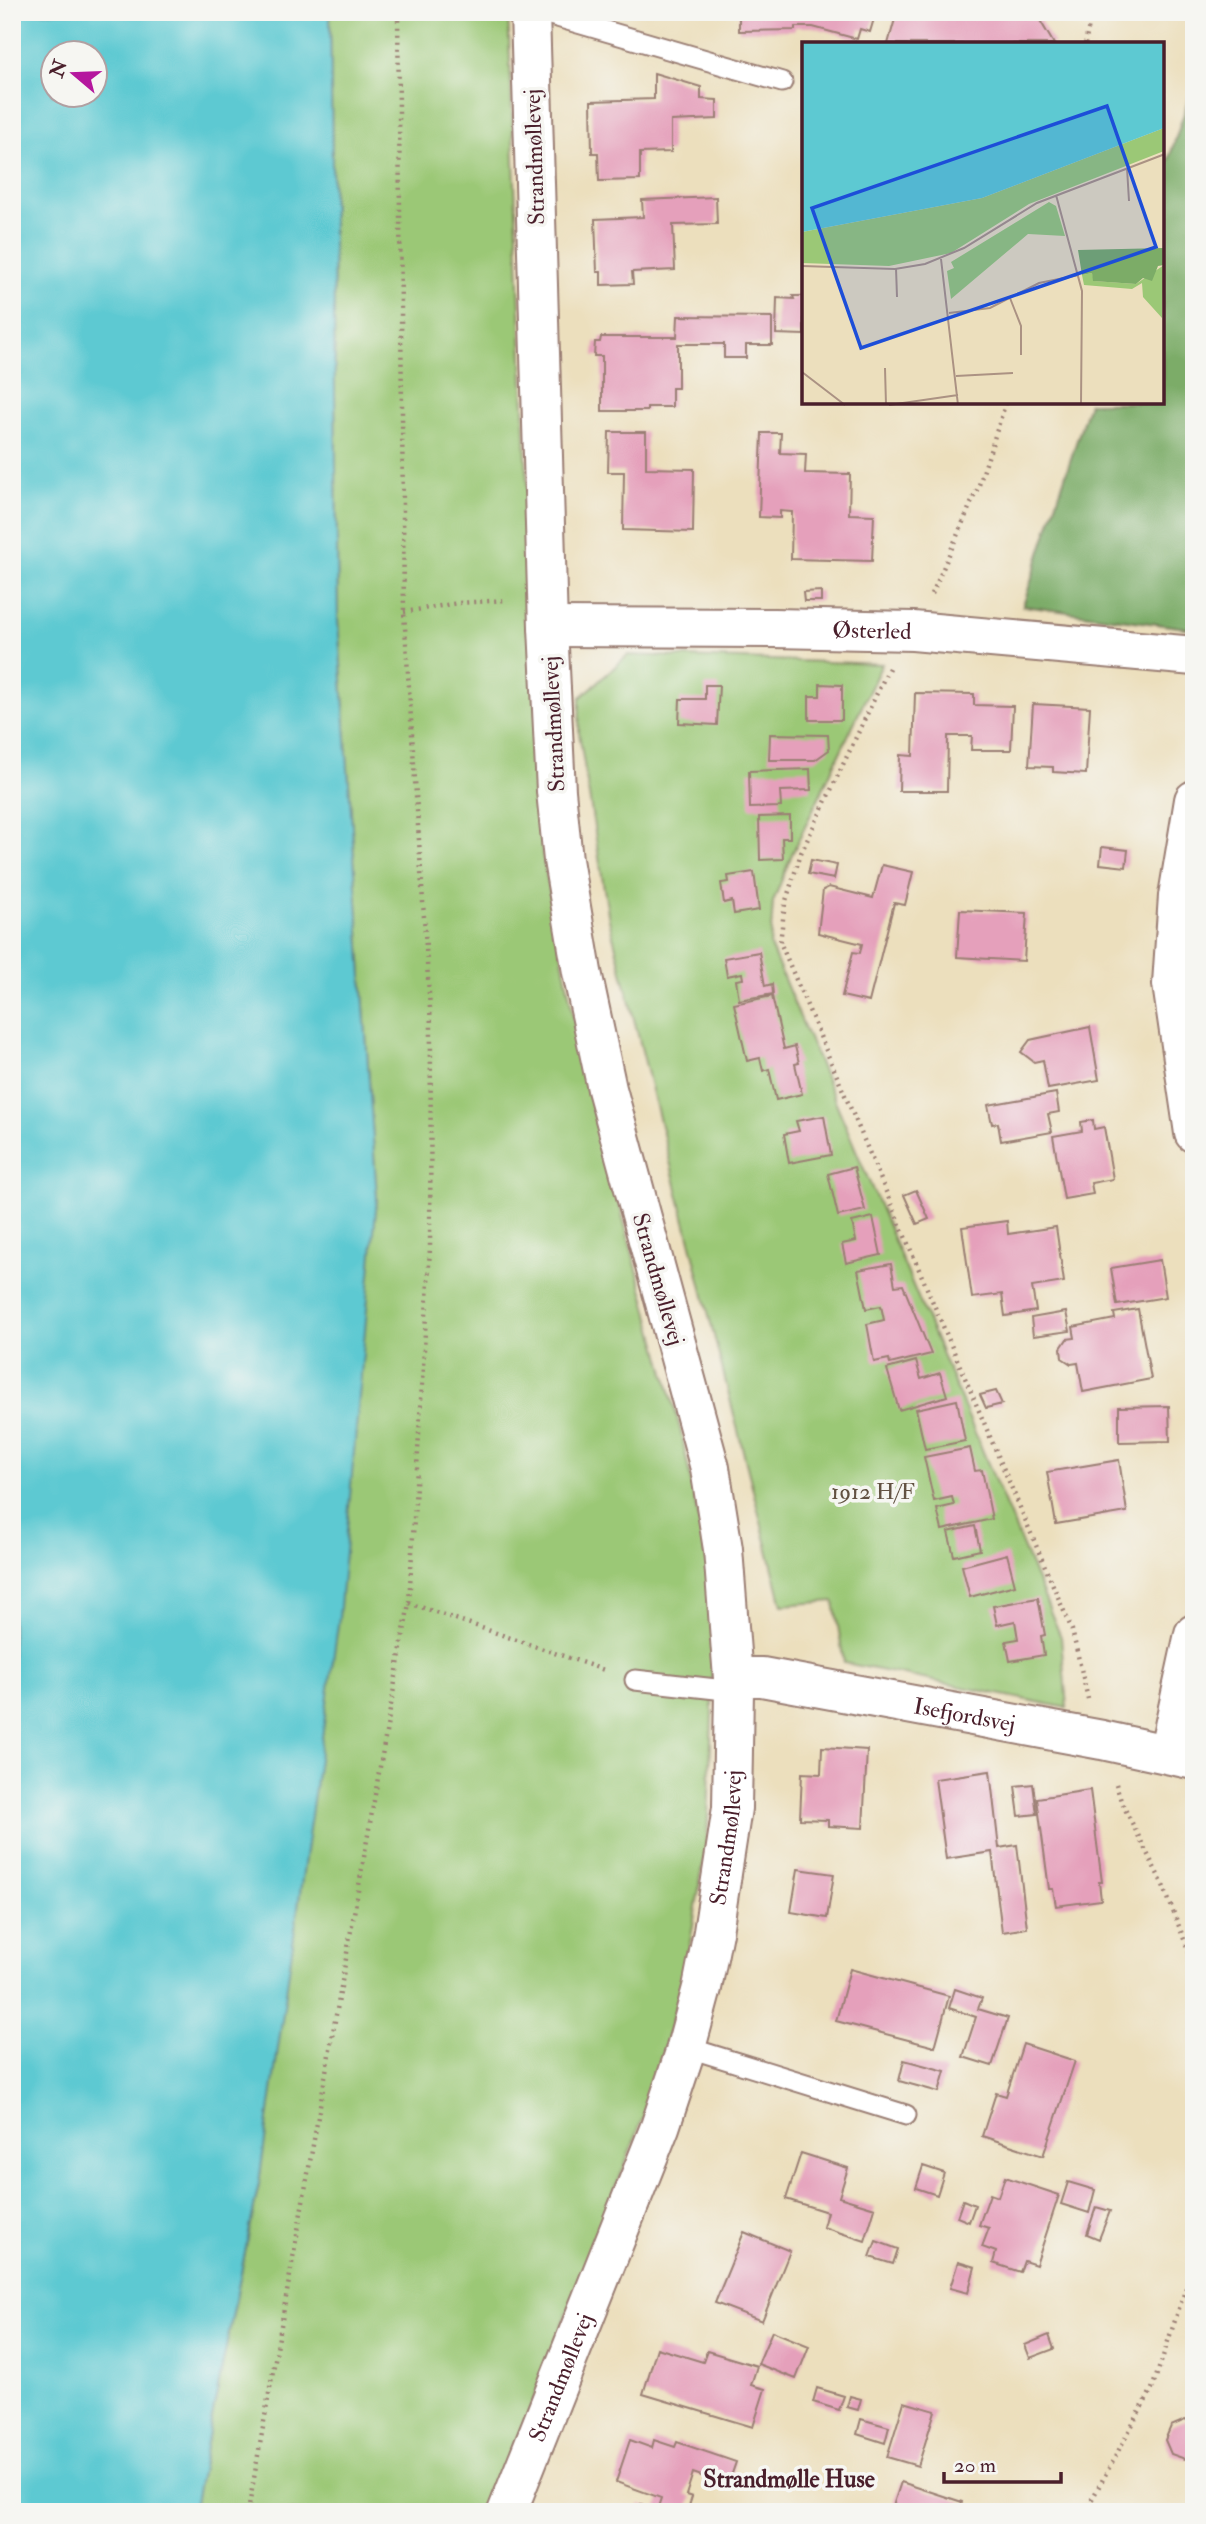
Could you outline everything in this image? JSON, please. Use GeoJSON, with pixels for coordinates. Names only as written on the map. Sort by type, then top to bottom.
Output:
{"type":"FeatureCollection","features":[{"type":"Feature","properties":{"kind":"street","name":"Strandmøllevej"},"geometry":{"type":"LineString","coordinates":[[507,2512],[660,2127],[686,2047],[711,1943],[732,1808],[734,1684],[723,1549],[710,1468],[607,1088],[582,972],[563,860],[556,791],[547,612],[530,12]]}},
{"type":"Feature","properties":{"kind":"street","name":"Østerled"},"geometry":{"type":"LineString","coordinates":[[547,612],[774,628],[913,631],[1194,656]]}},
{"type":"Feature","properties":{"kind":"street"},"geometry":{"type":"LineString","coordinates":[[1194,800],[1178,896],[1172,984],[1194,1133]]}},
{"type":"Feature","properties":{"kind":"street"},"geometry":{"type":"LineString","coordinates":[[1181,1757],[1194,1634]]}},
{"type":"Feature","properties":{"kind":"street","name":"Isefjordsvej"},"geometry":{"type":"LineString","coordinates":[[734,1684],[762,1677],[1181,1757]]}},
{"type":"Feature","properties":{"kind":"lane"},"geometry":{"type":"LineString","coordinates":[[540,12],[782,82]]}},
{"type":"Feature","properties":{"kind":"lane"},"geometry":{"type":"LineString","coordinates":[[635,1681],[734,1684]]}},
{"type":"Feature","properties":{"kind":"lane"},"geometry":{"type":"LineString","coordinates":[[686,2047],[906,2116]]}},
{"type":"Feature","properties":{"kind":"path"},"geometry":{"type":"LineString","coordinates":[[248,2512],[409,1603],[430,1248],[431,1024],[404,612],[398,12]]}},
{"type":"Feature","properties":{"kind":"path"},"geometry":{"type":"LineString","coordinates":[[1085,42],[1092,12]]}},
{"type":"Feature","properties":{"kind":"path"},"geometry":{"type":"LineString","coordinates":[[929,600],[979,485],[1005,404]]}},
{"type":"Feature","properties":{"kind":"path"},"geometry":{"type":"LineString","coordinates":[[404,612],[458,603],[547,612]]}},
{"type":"Feature","properties":{"kind":"path"},"geometry":{"type":"LineString","coordinates":[[889,667],[801,853],[785,904],[780,942],[1072,1630],[1088,1699]]}},
{"type":"Feature","properties":{"kind":"path"},"geometry":{"type":"LineString","coordinates":[[409,1603],[635,1681]]}},
{"type":"Feature","properties":{"kind":"path"},"geometry":{"type":"LineString","coordinates":[[1121,1801],[1163,1885],[1194,1965]]}},
{"type":"Feature","properties":{"kind":"path"},"geometry":{"type":"LineString","coordinates":[[1085,2512],[1152,2389],[1194,2264]]}},
{"type":"Feature","properties":{"kind":"green space"},"geometry":{"type":"Polygon","coordinates":[[[330,12],[508,12],[542,852],[585,1078],[681,1432],[712,1586],[712,1716],[707,1841],[686,1967],[653,2092],[490,2512],[193,2512],[259,2183],[377,1199],[338,620],[330,12]]]}},
{"type":"Feature","properties":{"kind":"green space"},"geometry":{"type":"Polygon","coordinates":[[[1194,83],[1194,629],[1023,606],[1089,404],[1164,404],[1164,174],[1194,83]]]}},
{"type":"Feature","properties":{"kind":"green space","name":"1912 H/F"},"geometry":{"type":"Polygon","coordinates":[[[628,655],[882,664],[792,854],[773,902],[770,946],[1061,1637],[1067,1708],[844,1663],[834,1601],[782,1605],[609,920],[579,733],[580,698],[628,655]]]}},
{"type":"Feature","properties":{"kind":"water"},"geometry":{"type":"Polygon","coordinates":[[[12,12],[330,12],[338,620],[377,1198],[339,1618],[259,2183],[193,2512],[12,2512],[12,12]]]}},
{"type":"Feature","properties":{"kind":"building"},"geometry":{"type":"Polygon","coordinates":[[[739,12],[876,12],[870,32],[860,29],[857,39],[813,27],[739,31],[739,12]]]}},
{"type":"Feature","properties":{"kind":"building"},"geometry":{"type":"Polygon","coordinates":[[[897,12],[992,12],[1001,15],[1005,12],[1035,12],[1053,42],[889,42],[897,12]]]}},
{"type":"Feature","properties":{"kind":"building"},"geometry":{"type":"Polygon","coordinates":[[[654,73],[701,87],[701,99],[717,100],[717,119],[671,121],[671,152],[640,153],[640,180],[599,181],[598,153],[592,153],[591,101],[654,99],[654,73]]]}},
{"type":"Feature","properties":{"kind":"building"},"geometry":{"type":"Polygon","coordinates":[[[716,197],[717,224],[673,225],[675,270],[632,272],[633,284],[601,285],[601,272],[597,272],[595,219],[643,217],[642,200],[716,197]]]}},
{"type":"Feature","properties":{"kind":"building"},"geometry":{"type":"Polygon","coordinates":[[[793,296],[802,296],[802,335],[776,334],[777,298],[794,299],[793,296]]]}},
{"type":"Feature","properties":{"kind":"building"},"geometry":{"type":"Polygon","coordinates":[[[678,316],[772,317],[772,345],[746,345],[746,358],[724,358],[724,344],[678,344],[678,388],[672,388],[672,407],[647,407],[647,411],[602,411],[602,356],[594,356],[595,342],[600,342],[601,337],[677,337],[678,316]]]}},
{"type":"Feature","properties":{"kind":"building"},"geometry":{"type":"Polygon","coordinates":[[[609,432],[646,432],[646,468],[694,469],[693,532],[623,530],[624,472],[608,472],[609,432]]]}},
{"type":"Feature","properties":{"kind":"building"},"geometry":{"type":"Polygon","coordinates":[[[762,433],[781,433],[780,453],[806,454],[805,473],[850,474],[849,514],[874,515],[872,561],[791,559],[792,512],[780,511],[780,518],[759,517],[762,433]]]}},
{"type":"Feature","properties":{"kind":"building"},"geometry":{"type":"Polygon","coordinates":[[[821,591],[821,601],[804,601],[803,592],[821,591]]]}},
{"type":"Feature","properties":{"kind":"building"},"geometry":{"type":"Polygon","coordinates":[[[820,684],[842,685],[842,720],[809,720],[809,696],[820,696],[820,684]]]}},
{"type":"Feature","properties":{"kind":"building"},"geometry":{"type":"Polygon","coordinates":[[[705,685],[719,685],[717,725],[679,723],[680,699],[705,699],[705,685]]]}},
{"type":"Feature","properties":{"kind":"building"},"geometry":{"type":"Polygon","coordinates":[[[915,693],[974,694],[974,705],[1013,706],[1011,750],[971,750],[972,736],[948,736],[947,791],[899,791],[900,755],[913,756],[915,693]]]}},
{"type":"Feature","properties":{"kind":"building"},"geometry":{"type":"Polygon","coordinates":[[[1033,704],[1090,707],[1086,774],[1053,772],[1053,767],[1029,766],[1033,704]]]}},
{"type":"Feature","properties":{"kind":"building"},"geometry":{"type":"Polygon","coordinates":[[[770,734],[828,735],[829,750],[815,760],[769,760],[770,734]]]}},
{"type":"Feature","properties":{"kind":"building"},"geometry":{"type":"Polygon","coordinates":[[[810,769],[811,790],[780,791],[781,807],[750,808],[749,771],[810,769]]]}},
{"type":"Feature","properties":{"kind":"building"},"geometry":{"type":"Polygon","coordinates":[[[790,816],[790,838],[782,838],[783,859],[760,860],[759,817],[790,816]]]}},
{"type":"Feature","properties":{"kind":"building"},"geometry":{"type":"Polygon","coordinates":[[[1102,847],[1128,850],[1126,867],[1100,864],[1102,847]]]}},
{"type":"Feature","properties":{"kind":"building"},"geometry":{"type":"Polygon","coordinates":[[[811,860],[837,865],[834,879],[808,874],[811,860]]]}},
{"type":"Feature","properties":{"kind":"building"},"geometry":{"type":"Polygon","coordinates":[[[882,865],[913,872],[905,905],[894,903],[869,1002],[842,996],[853,952],[860,953],[862,944],[818,933],[823,890],[829,887],[873,898],[882,865]]]}},
{"type":"Feature","properties":{"kind":"building"},"geometry":{"type":"Polygon","coordinates":[[[754,872],[759,910],[734,914],[732,901],[724,903],[721,883],[729,882],[728,876],[754,872]]]}},
{"type":"Feature","properties":{"kind":"building"},"geometry":{"type":"Polygon","coordinates":[[[960,910],[1027,913],[1024,961],[957,957],[960,910]]]}},
{"type":"Feature","properties":{"kind":"building"},"geometry":{"type":"Polygon","coordinates":[[[759,952],[765,986],[772,984],[773,994],[739,1000],[736,980],[743,979],[742,973],[727,976],[724,958],[759,952]]]}},
{"type":"Feature","properties":{"kind":"building"},"geometry":{"type":"Polygon","coordinates":[[[772,996],[784,1049],[795,1046],[799,1063],[795,1064],[802,1094],[776,1100],[769,1069],[763,1071],[760,1058],[747,1061],[734,1004],[772,996]]]}},
{"type":"Feature","properties":{"kind":"building"},"geometry":{"type":"Polygon","coordinates":[[[1090,1027],[1099,1080],[1048,1089],[1043,1060],[1034,1062],[1021,1052],[1030,1040],[1090,1027]]]}},
{"type":"Feature","properties":{"kind":"building"},"geometry":{"type":"Polygon","coordinates":[[[1056,1093],[1059,1112],[1048,1114],[1052,1132],[1001,1141],[998,1123],[992,1124],[988,1105],[1056,1093]]]}},
{"type":"Feature","properties":{"kind":"building"},"geometry":{"type":"Polygon","coordinates":[[[824,1116],[831,1155],[789,1163],[784,1134],[799,1131],[796,1121],[824,1116]]]}},
{"type":"Feature","properties":{"kind":"building"},"geometry":{"type":"Polygon","coordinates":[[[1093,1120],[1094,1129],[1104,1127],[1113,1179],[1091,1183],[1093,1194],[1064,1199],[1053,1136],[1082,1131],[1081,1122],[1093,1120]]]}},
{"type":"Feature","properties":{"kind":"building"},"geometry":{"type":"Polygon","coordinates":[[[854,1167],[865,1210],[838,1216],[828,1174],[854,1167]]]}},
{"type":"Feature","properties":{"kind":"building"},"geometry":{"type":"Polygon","coordinates":[[[916,1190],[929,1219],[917,1224],[904,1195],[916,1190]]]}},
{"type":"Feature","properties":{"kind":"building"},"geometry":{"type":"Polygon","coordinates":[[[873,1217],[881,1255],[846,1263],[842,1244],[856,1241],[852,1222],[873,1217]]]}},
{"type":"Feature","properties":{"kind":"building"},"geometry":{"type":"Polygon","coordinates":[[[1007,1221],[1008,1234],[1056,1227],[1064,1282],[1032,1287],[1036,1311],[1005,1316],[1002,1294],[972,1298],[962,1227],[1007,1221]]]}},
{"type":"Feature","properties":{"kind":"building"},"geometry":{"type":"Polygon","coordinates":[[[1160,1260],[1166,1297],[1117,1305],[1111,1268],[1160,1260]]]}},
{"type":"Feature","properties":{"kind":"building"},"geometry":{"type":"Polygon","coordinates":[[[891,1264],[895,1286],[903,1285],[931,1354],[890,1364],[889,1359],[874,1362],[867,1324],[884,1320],[881,1306],[866,1309],[858,1270],[891,1264]]]}},
{"type":"Feature","properties":{"kind":"building"},"geometry":{"type":"Polygon","coordinates":[[[1138,1309],[1151,1379],[1083,1392],[1078,1363],[1071,1364],[1062,1358],[1061,1348],[1067,1339],[1075,1338],[1073,1327],[1115,1319],[1114,1313],[1138,1309]]]}},
{"type":"Feature","properties":{"kind":"building"},"geometry":{"type":"Polygon","coordinates":[[[1066,1312],[1070,1331],[1033,1336],[1031,1318],[1066,1312]]]}},
{"type":"Feature","properties":{"kind":"building"},"geometry":{"type":"Polygon","coordinates":[[[916,1361],[921,1379],[940,1373],[947,1396],[899,1410],[887,1369],[916,1361]]]}},
{"type":"Feature","properties":{"kind":"building"},"geometry":{"type":"Polygon","coordinates":[[[996,1391],[1002,1404],[986,1408],[980,1395],[996,1391]]]}},
{"type":"Feature","properties":{"kind":"building"},"geometry":{"type":"Polygon","coordinates":[[[957,1400],[965,1441],[925,1449],[916,1409],[957,1400]]]}},
{"type":"Feature","properties":{"kind":"building"},"geometry":{"type":"Polygon","coordinates":[[[1169,1406],[1170,1441],[1119,1442],[1119,1407],[1169,1406]]]}},
{"type":"Feature","properties":{"kind":"building"},"geometry":{"type":"Polygon","coordinates":[[[970,1448],[975,1471],[982,1470],[992,1519],[942,1530],[937,1509],[954,1505],[952,1497],[934,1501],[924,1457],[970,1448]]]}},
{"type":"Feature","properties":{"kind":"building"},"geometry":{"type":"Polygon","coordinates":[[[1119,1460],[1127,1512],[1056,1524],[1047,1472],[1119,1460]]]}},
{"type":"Feature","properties":{"kind":"building"},"geometry":{"type":"Polygon","coordinates":[[[975,1526],[980,1550],[954,1556],[948,1532],[975,1526]]]}},
{"type":"Feature","properties":{"kind":"building"},"geometry":{"type":"Polygon","coordinates":[[[1007,1554],[1015,1585],[970,1597],[962,1566],[1007,1554]]]}},
{"type":"Feature","properties":{"kind":"building"},"geometry":{"type":"Polygon","coordinates":[[[1038,1598],[1045,1635],[1041,1636],[1044,1655],[1010,1661],[1006,1641],[1018,1639],[1015,1621],[997,1625],[993,1606],[1038,1598]]]}},
{"type":"Feature","properties":{"kind":"building"},"geometry":{"type":"Polygon","coordinates":[[[822,1747],[867,1750],[863,1828],[828,1826],[828,1820],[800,1819],[802,1773],[821,1774],[822,1747]]]}},
{"type":"Feature","properties":{"kind":"building"},"geometry":{"type":"Polygon","coordinates":[[[990,1771],[999,1848],[1017,1845],[1027,1928],[1002,1932],[992,1852],[946,1859],[935,1779],[990,1771]]]}},
{"type":"Feature","properties":{"kind":"building"},"geometry":{"type":"Polygon","coordinates":[[[1033,1784],[1037,1814],[1019,1816],[1015,1786],[1033,1784]]]}},
{"type":"Feature","properties":{"kind":"building"},"geometry":{"type":"Polygon","coordinates":[[[1090,1790],[1102,1882],[1099,1882],[1101,1900],[1056,1906],[1053,1889],[1049,1889],[1037,1798],[1090,1790]]]}},
{"type":"Feature","properties":{"kind":"building"},"geometry":{"type":"Polygon","coordinates":[[[798,1869],[834,1874],[827,1918],[791,1912],[798,1869]]]}},
{"type":"Feature","properties":{"kind":"building"},"geometry":{"type":"Polygon","coordinates":[[[850,1969],[949,1996],[935,2047],[836,2021],[850,1969]]]}},
{"type":"Feature","properties":{"kind":"building"},"geometry":{"type":"Polygon","coordinates":[[[955,1989],[982,1998],[978,2009],[1008,2018],[992,2066],[963,2057],[976,2017],[949,2008],[955,1989]]]}},
{"type":"Feature","properties":{"kind":"building"},"geometry":{"type":"Polygon","coordinates":[[[1023,2044],[1075,2061],[1043,2156],[982,2136],[996,2093],[1006,2096],[1023,2044]]]}},
{"type":"Feature","properties":{"kind":"building"},"geometry":{"type":"Polygon","coordinates":[[[904,2060],[945,2071],[939,2092],[899,2081],[904,2060]]]}},
{"type":"Feature","properties":{"kind":"building"},"geometry":{"type":"Polygon","coordinates":[[[801,2153],[848,2168],[839,2197],[875,2208],[865,2241],[823,2227],[827,2212],[786,2199],[801,2153]]]}},
{"type":"Feature","properties":{"kind":"building"},"geometry":{"type":"Polygon","coordinates":[[[923,2166],[944,2173],[937,2195],[916,2188],[923,2166]]]}},
{"type":"Feature","properties":{"kind":"building"},"geometry":{"type":"Polygon","coordinates":[[[1005,2177],[1059,2195],[1036,2265],[1024,2261],[1020,2272],[993,2263],[996,2252],[982,2247],[989,2228],[979,2225],[990,2194],[998,2197],[1005,2177]]]}},
{"type":"Feature","properties":{"kind":"building"},"geometry":{"type":"Polygon","coordinates":[[[1068,2182],[1095,2190],[1089,2213],[1061,2204],[1068,2182]]]}},
{"type":"Feature","properties":{"kind":"building"},"geometry":{"type":"Polygon","coordinates":[[[963,2200],[975,2205],[969,2222],[957,2217],[963,2200]]]}},
{"type":"Feature","properties":{"kind":"building"},"geometry":{"type":"Polygon","coordinates":[[[1096,2207],[1110,2211],[1099,2239],[1087,2234],[1096,2207]]]}},
{"type":"Feature","properties":{"kind":"building"},"geometry":{"type":"Polygon","coordinates":[[[744,2232],[790,2251],[762,2321],[715,2303],[744,2232]]]}},
{"type":"Feature","properties":{"kind":"building"},"geometry":{"type":"Polygon","coordinates":[[[876,2241],[898,2249],[893,2264],[870,2257],[876,2241]]]}},
{"type":"Feature","properties":{"kind":"building"},"geometry":{"type":"Polygon","coordinates":[[[958,2262],[975,2267],[968,2293],[950,2288],[958,2262]]]}},
{"type":"Feature","properties":{"kind":"building"},"geometry":{"type":"Polygon","coordinates":[[[772,2331],[809,2346],[796,2379],[758,2364],[772,2331]]]}},
{"type":"Feature","properties":{"kind":"building"},"geometry":{"type":"Polygon","coordinates":[[[1049,2335],[1054,2349],[1030,2358],[1025,2345],[1049,2335]]]}},
{"type":"Feature","properties":{"kind":"building"},"geometry":{"type":"Polygon","coordinates":[[[657,2348],[703,2362],[707,2351],[757,2366],[751,2385],[765,2389],[753,2427],[643,2394],[657,2348]]]}},
{"type":"Feature","properties":{"kind":"building"},"geometry":{"type":"Polygon","coordinates":[[[817,2388],[844,2396],[839,2410],[813,2402],[817,2388]]]}},
{"type":"Feature","properties":{"kind":"building"},"geometry":{"type":"Polygon","coordinates":[[[850,2396],[861,2399],[858,2410],[847,2407],[850,2396]]]}},
{"type":"Feature","properties":{"kind":"building"},"geometry":{"type":"Polygon","coordinates":[[[904,2402],[935,2411],[918,2466],[887,2457],[904,2402]]]}},
{"type":"Feature","properties":{"kind":"building"},"geometry":{"type":"Polygon","coordinates":[[[861,2419],[889,2427],[885,2443],[857,2434],[861,2419]]]}},
{"type":"Feature","properties":{"kind":"building"},"geometry":{"type":"Polygon","coordinates":[[[1185,2420],[1194,2424],[1194,2456],[1185,2459],[1171,2454],[1165,2440],[1171,2426],[1185,2420]]]}},
{"type":"Feature","properties":{"kind":"building"},"geometry":{"type":"Polygon","coordinates":[[[630,2440],[652,2448],[654,2440],[675,2447],[677,2442],[736,2462],[728,2485],[693,2473],[686,2495],[692,2497],[687,2512],[638,2512],[641,2504],[657,2510],[661,2498],[616,2482],[630,2440]]]}},
{"type":"Feature","properties":{"kind":"building"},"geometry":{"type":"Polygon","coordinates":[[[901,2482],[962,2502],[960,2512],[891,2512],[901,2482]]]}},
{"type":"Feature","properties":{"kind":"district","name":"Strandmølle Huse"},"geometry":{"type":"Point","coordinates":[789,2479]}}]}
